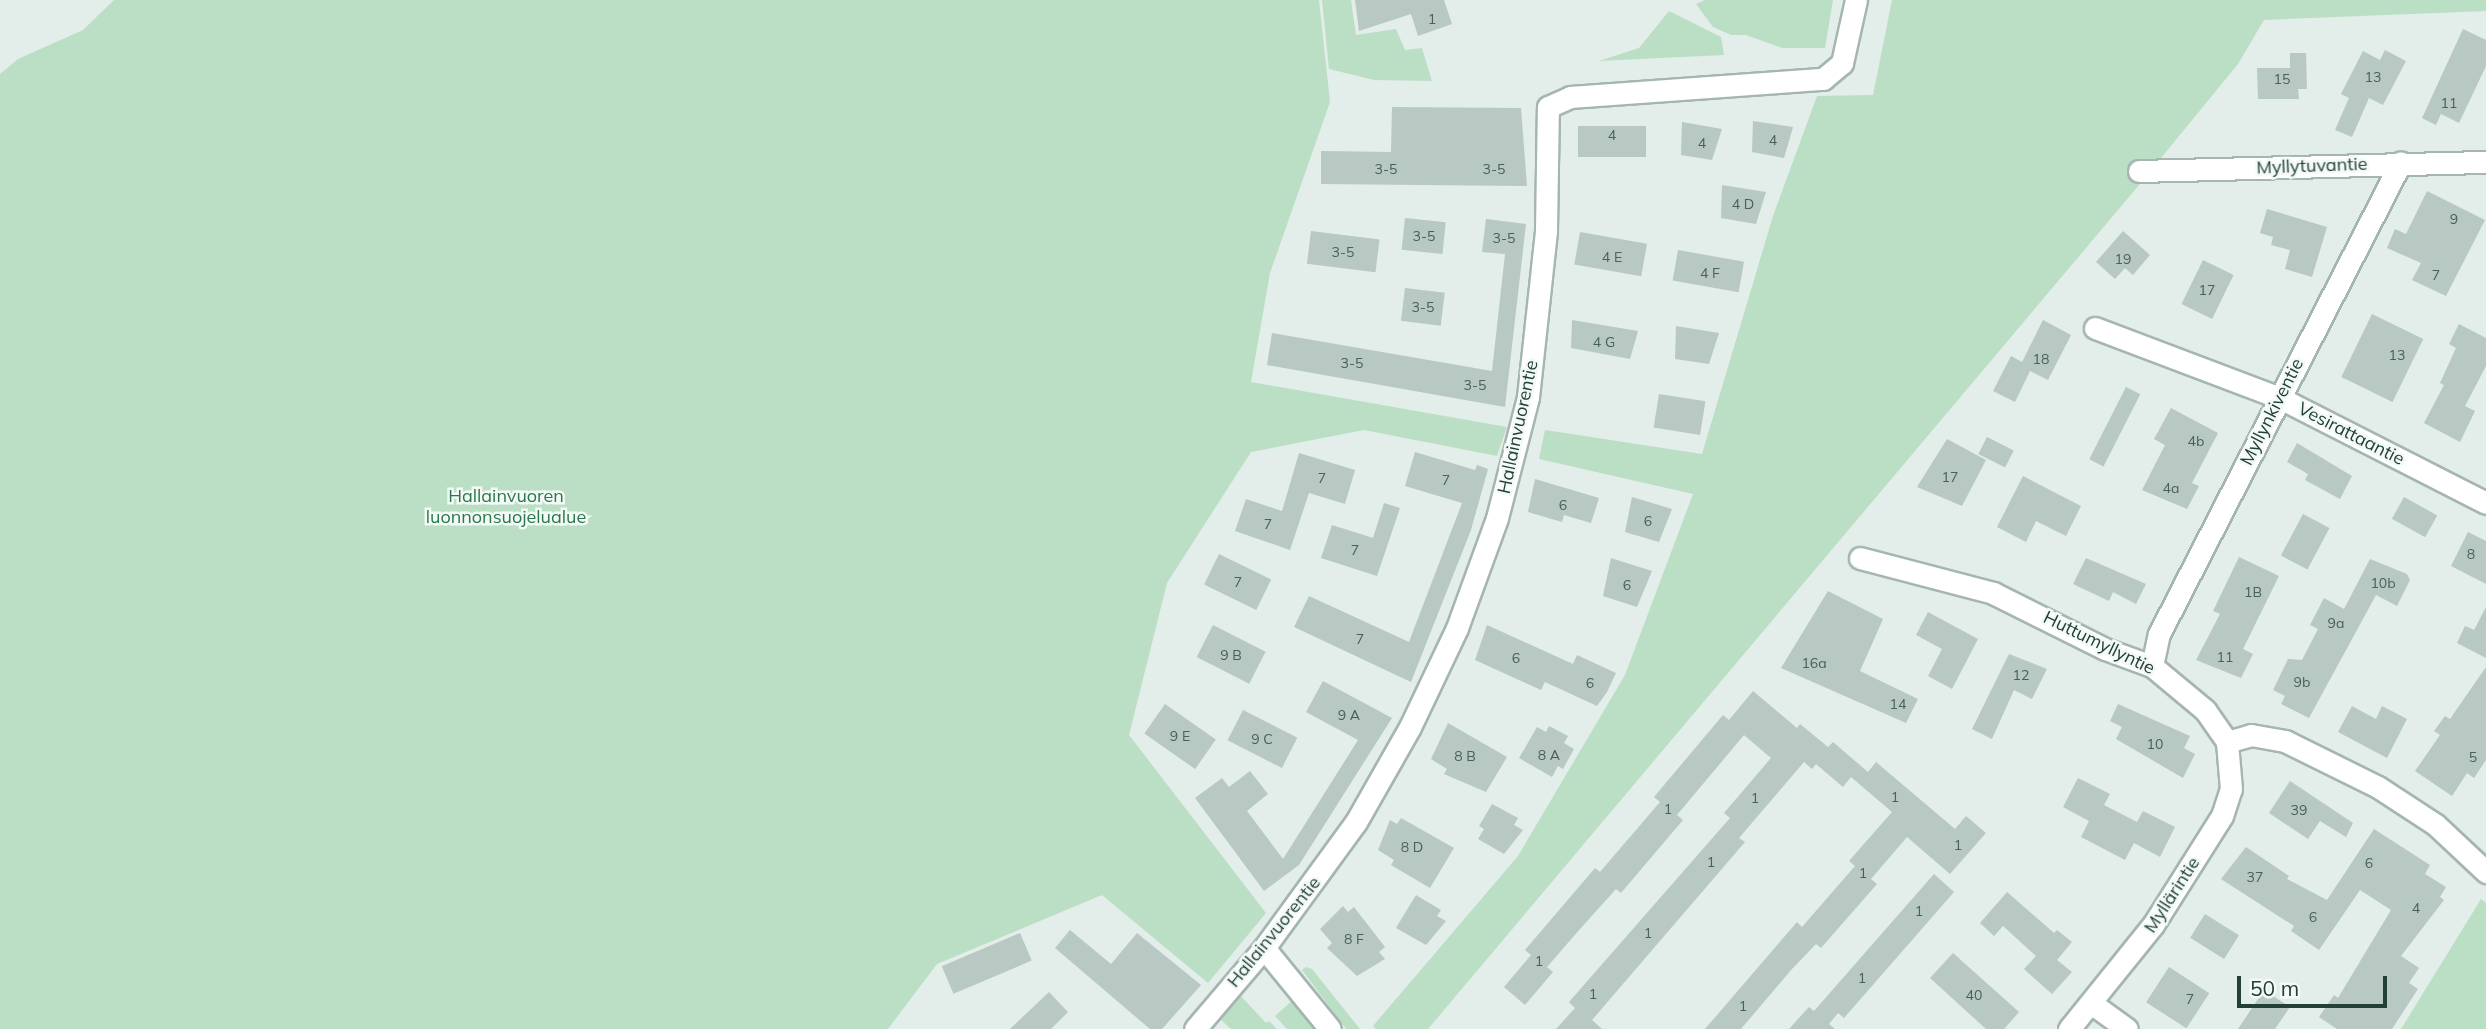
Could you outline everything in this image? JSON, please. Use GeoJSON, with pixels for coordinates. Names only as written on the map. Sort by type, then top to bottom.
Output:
{"type":"FeatureCollection","features":[{"type":"Feature","properties":{"kind":"street","name":"Hallainvuorentie"},"geometry":{"type":"LineString","coordinates":[[1195,1029],[1264,948],[1329,863],[1387,768],[1437,674],[1489,541],[1524,419],[1537,334],[1546,230],[1548,107],[1570,97],[1824,79],[1842,63],[1856,0]]}},
{"type":"Feature","properties":{"kind":"street","name":"Myllytuvantie"},"geometry":{"type":"LineString","coordinates":[[2139,171],[2401,162],[2486,162]]}},
{"type":"Feature","properties":{"kind":"street","name":"Myllynkiventie"},"geometry":{"type":"LineString","coordinates":[[2152,666],[2159,634],[2401,162]]}},
{"type":"Feature","properties":{"kind":"street","name":"Vesirattaantie"},"geometry":{"type":"LineString","coordinates":[[2095,328],[2280,398],[2486,503]]}},
{"type":"Feature","properties":{"kind":"street","name":"Huttumyllyntie"},"geometry":{"type":"LineString","coordinates":[[1860,558],[1943,576],[1993,593],[2105,649],[2152,666],[2204,710],[2227,742]]}},
{"type":"Feature","properties":{"kind":"street"},"geometry":{"type":"LineString","coordinates":[[2227,742],[2251,735],[2285,741],[2378,787],[2436,825],[2486,872]]}},
{"type":"Feature","properties":{"kind":"street","name":"Myllärintie"},"geometry":{"type":"LineString","coordinates":[[2069,1029],[2153,925],[2222,816],[2231,789],[2227,742]]}},
{"type":"Feature","properties":{"kind":"street"},"geometry":{"type":"LineString","coordinates":[[1264,948],[1330,1029]]}},
{"type":"Feature","properties":{"kind":"street"},"geometry":{"type":"LineString","coordinates":[[2091,1003],[2127,1029]]}},
{"type":"Feature","properties":{"kind":"green space","name":"Hallainvuoren luonnonsuojelualue"},"geometry":{"type":"Polygon","coordinates":[[[114,0],[1319,0],[1330,102],[1270,273],[1251,382],[1507,427],[1497,456],[1364,430],[1251,452],[1167,583],[1129,735],[1266,913],[1208,983],[1102,895],[937,964],[888,1029],[0,1029],[0,74],[18,59],[83,30],[114,0]]]}},
{"type":"Feature","properties":{"kind":"green space"},"geometry":{"type":"Polygon","coordinates":[[[1322,0],[1351,0],[1356,35],[1396,29],[1405,50],[1422,48],[1432,81],[1374,80],[1329,69],[1322,0]]]}},
{"type":"Feature","properties":{"kind":"green space"},"geometry":{"type":"Polygon","coordinates":[[[1705,0],[1833,0],[1825,48],[1782,48],[1746,35],[1731,35],[1713,27],[1696,4],[1705,0]]]}},
{"type":"Feature","properties":{"kind":"green space"},"geometry":{"type":"Polygon","coordinates":[[[1892,0],[2486,0],[2486,11],[2264,20],[2238,64],[2134,191],[1428,1029],[1376,1029],[1373,1026],[1518,856],[1625,675],[1693,494],[1539,459],[1545,430],[1702,454],[1773,216],[1817,96],[1873,95],[1892,0]]]}},
{"type":"Feature","properties":{"kind":"green space"},"geometry":{"type":"Polygon","coordinates":[[[1669,11],[1721,37],[1724,55],[1599,61],[1639,48],[1669,11]]]}},
{"type":"Feature","properties":{"kind":"green space"},"geometry":{"type":"Polygon","coordinates":[[[2481,899],[2486,903],[2486,1029],[2401,1029],[2481,899]]]}},
{"type":"Feature","properties":{"kind":"green space"},"geometry":{"type":"Polygon","coordinates":[[[1306,967],[1312,969],[1360,1029],[1346,1029],[1302,970],[1306,967]]]}},
{"type":"Feature","properties":{"kind":"green space"},"geometry":{"type":"Polygon","coordinates":[[[1239,994],[1266,1023],[1269,1021],[1277,1029],[1231,1029],[1220,1019],[1239,994]]]}},
{"type":"Feature","properties":{"kind":"green space"},"geometry":{"type":"Polygon","coordinates":[[[1294,999],[1321,1029],[1287,1029],[1275,1016],[1294,999]]]}},
{"type":"Feature","properties":{"kind":"building"},"geometry":{"type":"Polygon","coordinates":[[[1355,0],[1444,0],[1452,24],[1418,36],[1411,14],[1359,31],[1355,0]]]}},
{"type":"Feature","properties":{"kind":"building"},"geometry":{"type":"Polygon","coordinates":[[[2463,29],[2486,40],[2486,66],[2459,123],[2441,114],[2436,125],[2422,118],[2463,29]]]}},
{"type":"Feature","properties":{"kind":"building"},"geometry":{"type":"Polygon","coordinates":[[[2385,50],[2406,61],[2383,105],[2369,98],[2352,137],[2335,130],[2349,98],[2341,94],[2363,51],[2380,60],[2385,50]]]}},
{"type":"Feature","properties":{"kind":"building"},"geometry":{"type":"Polygon","coordinates":[[[2290,53],[2306,53],[2307,89],[2298,89],[2299,99],[2258,99],[2257,68],[2290,68],[2290,53]]]}},
{"type":"Feature","properties":{"kind":"building"},"geometry":{"type":"Polygon","coordinates":[[[1392,107],[1521,108],[1527,186],[1321,184],[1321,151],[1391,152],[1392,107]]]}},
{"type":"Feature","properties":{"kind":"building"},"geometry":{"type":"Polygon","coordinates":[[[1753,121],[1793,127],[1784,158],[1752,152],[1753,121]]]}},
{"type":"Feature","properties":{"kind":"building"},"geometry":{"type":"Polygon","coordinates":[[[1682,122],[1722,129],[1712,160],[1681,155],[1682,122]]]}},
{"type":"Feature","properties":{"kind":"building"},"geometry":{"type":"Polygon","coordinates":[[[1578,126],[1646,126],[1646,157],[1578,157],[1578,126]]]}},
{"type":"Feature","properties":{"kind":"building"},"geometry":{"type":"Polygon","coordinates":[[[1722,185],[1766,192],[1756,224],[1721,218],[1722,185]]]}},
{"type":"Feature","properties":{"kind":"building"},"geometry":{"type":"Polygon","coordinates":[[[2427,191],[2485,220],[2446,296],[2412,280],[2421,263],[2387,248],[2395,229],[2406,234],[2427,191]]]}},
{"type":"Feature","properties":{"kind":"building"},"geometry":{"type":"Polygon","coordinates":[[[2267,209],[2327,227],[2312,277],[2285,269],[2290,250],[2271,245],[2273,237],[2260,233],[2267,209]]]}},
{"type":"Feature","properties":{"kind":"building"},"geometry":{"type":"Polygon","coordinates":[[[1405,218],[1446,222],[1442,254],[1402,250],[1405,218]]]}},
{"type":"Feature","properties":{"kind":"building"},"geometry":{"type":"Polygon","coordinates":[[[1486,219],[1526,224],[1505,407],[1267,365],[1272,333],[1492,371],[1505,254],[1482,252],[1486,219]]]}},
{"type":"Feature","properties":{"kind":"building"},"geometry":{"type":"Polygon","coordinates":[[[1311,231],[1379,239],[1375,272],[1307,264],[1311,231]]]}},
{"type":"Feature","properties":{"kind":"building"},"geometry":{"type":"Polygon","coordinates":[[[2123,231],[2150,255],[2133,275],[2125,268],[2115,279],[2096,262],[2123,231]]]}},
{"type":"Feature","properties":{"kind":"building"},"geometry":{"type":"Polygon","coordinates":[[[1580,232],[1647,244],[1641,276],[1574,264],[1580,232]]]}},
{"type":"Feature","properties":{"kind":"building"},"geometry":{"type":"Polygon","coordinates":[[[1678,250],[1744,262],[1739,292],[1673,281],[1678,250]]]}},
{"type":"Feature","properties":{"kind":"building"},"geometry":{"type":"Polygon","coordinates":[[[2203,260],[2234,275],[2212,319],[2182,304],[2203,260]]]}},
{"type":"Feature","properties":{"kind":"building"},"geometry":{"type":"Polygon","coordinates":[[[1405,288],[1445,293],[1441,326],[1401,321],[1405,288]]]}},
{"type":"Feature","properties":{"kind":"building"},"geometry":{"type":"Polygon","coordinates":[[[2372,314],[2423,339],[2393,402],[2341,377],[2372,314]]]}},
{"type":"Feature","properties":{"kind":"building"},"geometry":{"type":"Polygon","coordinates":[[[1572,320],[1638,331],[1630,359],[1571,348],[1572,320]]]}},
{"type":"Feature","properties":{"kind":"building"},"geometry":{"type":"Polygon","coordinates":[[[2043,320],[2071,335],[2048,380],[2030,371],[2015,402],[1993,391],[2011,356],[2022,362],[2043,320]]]}},
{"type":"Feature","properties":{"kind":"building"},"geometry":{"type":"Polygon","coordinates":[[[2459,324],[2486,338],[2486,366],[2465,406],[2475,411],[2460,442],[2424,423],[2444,385],[2440,383],[2456,348],[2449,344],[2459,324]]]}},
{"type":"Feature","properties":{"kind":"building"},"geometry":{"type":"Polygon","coordinates":[[[1676,326],[1719,333],[1709,364],[1675,359],[1676,326]]]}},
{"type":"Feature","properties":{"kind":"building"},"geometry":{"type":"Polygon","coordinates":[[[2126,387],[2140,394],[2103,466],[2089,459],[2126,387]]]}},
{"type":"Feature","properties":{"kind":"building"},"geometry":{"type":"Polygon","coordinates":[[[1659,394],[1705,401],[1700,435],[1654,428],[1659,394]]]}},
{"type":"Feature","properties":{"kind":"building"},"geometry":{"type":"Polygon","coordinates":[[[2171,408],[2218,433],[2192,483],[2199,486],[2187,509],[2142,490],[2165,445],[2154,439],[2171,408]]]}},
{"type":"Feature","properties":{"kind":"building"},"geometry":{"type":"Polygon","coordinates":[[[1987,437],[2014,451],[2005,468],[1978,454],[1987,437]]]}},
{"type":"Feature","properties":{"kind":"building"},"geometry":{"type":"Polygon","coordinates":[[[1947,439],[1986,460],[1962,506],[1917,487],[1947,439]]]}},
{"type":"Feature","properties":{"kind":"building"},"geometry":{"type":"Polygon","coordinates":[[[2297,443],[2352,476],[2340,499],[2305,480],[2308,474],[2287,462],[2297,443]]]}},
{"type":"Feature","properties":{"kind":"building"},"geometry":{"type":"Polygon","coordinates":[[[1415,452],[1475,470],[1477,465],[1488,469],[1471,530],[1411,682],[1294,627],[1309,596],[1409,642],[1462,503],[1405,486],[1415,452]]]}},
{"type":"Feature","properties":{"kind":"building"},"geometry":{"type":"Polygon","coordinates":[[[1299,453],[1355,470],[1345,504],[1309,493],[1290,550],[1235,531],[1246,499],[1282,511],[1299,453]]]}},
{"type":"Feature","properties":{"kind":"building"},"geometry":{"type":"Polygon","coordinates":[[[2023,476],[2081,506],[2066,536],[2036,521],[2026,542],[1997,527],[2023,476]]]}},
{"type":"Feature","properties":{"kind":"building"},"geometry":{"type":"Polygon","coordinates":[[[1535,479],[1599,498],[1591,523],[1564,515],[1562,522],[1528,512],[1535,479]]]}},
{"type":"Feature","properties":{"kind":"building"},"geometry":{"type":"Polygon","coordinates":[[[1632,497],[1672,509],[1659,542],[1625,532],[1632,497]]]}},
{"type":"Feature","properties":{"kind":"building"},"geometry":{"type":"Polygon","coordinates":[[[2404,497],[2437,515],[2425,537],[2392,519],[2404,497]]]}},
{"type":"Feature","properties":{"kind":"building"},"geometry":{"type":"Polygon","coordinates":[[[1384,503],[1400,508],[1377,576],[1321,558],[1332,525],[1373,538],[1384,503]]]}},
{"type":"Feature","properties":{"kind":"building"},"geometry":{"type":"Polygon","coordinates":[[[2303,514],[2329,528],[2307,570],[2281,555],[2303,514]]]}},
{"type":"Feature","properties":{"kind":"building"},"geometry":{"type":"Polygon","coordinates":[[[2468,532],[2486,541],[2486,584],[2451,566],[2468,532]]]}},
{"type":"Feature","properties":{"kind":"building"},"geometry":{"type":"Polygon","coordinates":[[[1219,554],[1271,579],[1256,610],[1204,585],[1219,554]]]}},
{"type":"Feature","properties":{"kind":"building"},"geometry":{"type":"Polygon","coordinates":[[[2239,557],[2279,576],[2243,649],[2253,654],[2241,678],[2196,660],[2220,614],[2213,611],[2239,557]]]}},
{"type":"Feature","properties":{"kind":"building"},"geometry":{"type":"Polygon","coordinates":[[[1611,558],[1652,571],[1637,607],[1603,596],[1611,558]]]}},
{"type":"Feature","properties":{"kind":"building"},"geometry":{"type":"Polygon","coordinates":[[[2086,558],[2146,584],[2136,604],[2113,592],[2109,601],[2073,584],[2086,558]]]}},
{"type":"Feature","properties":{"kind":"building"},"geometry":{"type":"Polygon","coordinates":[[[2370,559],[2407,574],[2410,580],[2397,606],[2376,595],[2309,718],[2281,704],[2285,696],[2273,690],[2288,659],[2302,660],[2318,629],[2310,625],[2324,598],[2344,609],[2370,559]]]}},
{"type":"Feature","properties":{"kind":"building"},"geometry":{"type":"Polygon","coordinates":[[[1828,591],[1883,619],[1860,671],[1918,699],[1906,723],[1781,668],[1828,591]]]}},
{"type":"Feature","properties":{"kind":"building"},"geometry":{"type":"Polygon","coordinates":[[[2486,607],[2486,658],[2457,643],[2465,626],[2474,630],[2486,607]]]}},
{"type":"Feature","properties":{"kind":"building"},"geometry":{"type":"Polygon","coordinates":[[[1928,612],[1978,639],[1952,689],[1928,676],[1942,649],[1916,635],[1928,612]]]}},
{"type":"Feature","properties":{"kind":"building"},"geometry":{"type":"Polygon","coordinates":[[[1213,625],[1266,652],[1249,684],[1197,657],[1213,625]]]}},
{"type":"Feature","properties":{"kind":"building"},"geometry":{"type":"Polygon","coordinates":[[[1487,625],[1573,664],[1577,655],[1616,673],[1597,706],[1545,682],[1541,690],[1475,660],[1487,625]]]}},
{"type":"Feature","properties":{"kind":"building"},"geometry":{"type":"Polygon","coordinates":[[[2009,654],[2047,669],[2032,699],[2014,690],[1992,739],[1972,729],[2009,654]]]}},
{"type":"Feature","properties":{"kind":"building"},"geometry":{"type":"Polygon","coordinates":[[[2486,667],[2486,760],[2474,778],[2467,773],[2452,796],[2415,771],[2440,735],[2434,731],[2445,716],[2450,719],[2486,667]]]}},
{"type":"Feature","properties":{"kind":"building"},"geometry":{"type":"Polygon","coordinates":[[[1323,681],[1392,718],[1299,865],[1264,891],[1195,798],[1222,778],[1229,787],[1250,771],[1268,794],[1247,811],[1283,859],[1358,740],[1306,712],[1323,681]]]}},
{"type":"Feature","properties":{"kind":"building"},"geometry":{"type":"Polygon","coordinates":[[[1753,691],[1797,728],[1800,724],[1828,747],[1833,742],[1868,772],[1876,762],[1955,829],[1966,816],[1986,833],[1950,874],[1907,837],[1871,879],[1877,884],[1821,948],[1816,944],[1792,969],[1741,1029],[1705,1029],[1797,922],[1802,927],[1855,866],[1849,861],[1892,812],[1851,777],[1843,787],[1816,764],[1812,769],[1804,762],[1739,838],[1745,842],[1592,1020],[1602,1029],[1556,1029],[1575,1008],[1569,1002],[1730,818],[1724,813],[1771,758],[1744,735],[1677,815],[1683,820],[1621,893],[1616,889],[1547,967],[1553,972],[1525,1005],[1504,987],[1531,955],[1525,950],[1595,868],[1600,872],[1660,802],[1654,797],[1723,715],[1729,720],[1753,691]]]}},
{"type":"Feature","properties":{"kind":"building"},"geometry":{"type":"Polygon","coordinates":[[[1165,704],[1216,740],[1195,769],[1144,733],[1165,704]]]}},
{"type":"Feature","properties":{"kind":"building"},"geometry":{"type":"Polygon","coordinates":[[[2118,704],[2190,736],[2184,748],[2195,754],[2183,778],[2116,739],[2122,727],[2110,721],[2118,704]]]}},
{"type":"Feature","properties":{"kind":"building"},"geometry":{"type":"Polygon","coordinates":[[[2352,706],[2376,719],[2382,706],[2407,719],[2387,758],[2338,732],[2352,706]]]}},
{"type":"Feature","properties":{"kind":"building"},"geometry":{"type":"Polygon","coordinates":[[[1243,710],[1297,738],[1282,768],[1228,740],[1243,710]]]}},
{"type":"Feature","properties":{"kind":"building"},"geometry":{"type":"Polygon","coordinates":[[[1448,723],[1507,757],[1486,792],[1444,774],[1447,769],[1431,759],[1448,723]]]}},
{"type":"Feature","properties":{"kind":"building"},"geometry":{"type":"Polygon","coordinates":[[[1549,726],[1568,736],[1564,743],[1574,749],[1563,769],[1558,766],[1552,777],[1519,758],[1537,727],[1546,732],[1549,726]]]}},
{"type":"Feature","properties":{"kind":"building"},"geometry":{"type":"Polygon","coordinates":[[[2078,778],[2110,794],[2104,805],[2137,822],[2143,811],[2175,827],[2160,857],[2134,843],[2125,860],[2081,837],[2089,821],[2063,807],[2078,778]]]}},
{"type":"Feature","properties":{"kind":"building"},"geometry":{"type":"Polygon","coordinates":[[[2290,781],[2353,823],[2346,837],[2320,821],[2308,839],[2269,813],[2290,781]]]}},
{"type":"Feature","properties":{"kind":"building"},"geometry":{"type":"Polygon","coordinates":[[[1492,804],[1518,818],[1514,825],[1523,830],[1504,854],[1478,839],[1484,829],[1479,826],[1492,804]]]}},
{"type":"Feature","properties":{"kind":"building"},"geometry":{"type":"Polygon","coordinates":[[[1401,818],[1454,848],[1430,888],[1391,865],[1394,860],[1378,850],[1390,820],[1397,824],[1401,818]]]}},
{"type":"Feature","properties":{"kind":"building"},"geometry":{"type":"Polygon","coordinates":[[[2374,829],[2430,865],[2425,874],[2446,887],[2440,897],[2444,900],[2401,956],[2419,968],[2409,983],[2418,989],[2392,1029],[2337,1029],[2319,1017],[2334,995],[2338,998],[2391,910],[2360,890],[2319,950],[2291,931],[2294,926],[2221,879],[2246,847],[2289,876],[2287,879],[2327,900],[2374,829]]]}},
{"type":"Feature","properties":{"kind":"building"},"geometry":{"type":"Polygon","coordinates":[[[1934,874],[1954,892],[1844,1018],[1838,1013],[1829,1024],[1835,1029],[1789,1029],[1809,1007],[1814,1011],[1934,874]]]}},
{"type":"Feature","properties":{"kind":"building"},"geometry":{"type":"Polygon","coordinates":[[[2007,892],[2054,933],[2057,930],[2072,942],[2057,960],[2072,972],[2052,994],[2024,969],[2036,956],[2003,926],[1994,936],[1980,923],[2007,892]]]}},
{"type":"Feature","properties":{"kind":"building"},"geometry":{"type":"Polygon","coordinates":[[[1416,895],[1441,910],[1437,916],[1446,921],[1426,945],[1396,928],[1416,895]]]}},
{"type":"Feature","properties":{"kind":"building"},"geometry":{"type":"Polygon","coordinates":[[[1343,906],[1348,912],[1354,907],[1385,947],[1379,952],[1385,959],[1357,976],[1327,948],[1332,943],[1320,929],[1343,906]]]}},
{"type":"Feature","properties":{"kind":"building"},"geometry":{"type":"Polygon","coordinates":[[[2205,914],[2239,935],[2224,959],[2190,938],[2205,914]]]}},
{"type":"Feature","properties":{"kind":"building"},"geometry":{"type":"Polygon","coordinates":[[[1070,930],[1111,964],[1137,933],[1201,985],[1162,1029],[1150,1029],[1055,948],[1070,930]]]}},
{"type":"Feature","properties":{"kind":"building"},"geometry":{"type":"Polygon","coordinates":[[[1020,933],[1032,961],[953,994],[942,966],[1020,933]]]}},
{"type":"Feature","properties":{"kind":"building"},"geometry":{"type":"Polygon","coordinates":[[[1953,953],[2019,1012],[2004,1029],[1986,1029],[1930,978],[1953,953]]]}},
{"type":"Feature","properties":{"kind":"building"},"geometry":{"type":"Polygon","coordinates":[[[2169,967],[2209,993],[2186,1028],[2146,1002],[2169,967]]]}},
{"type":"Feature","properties":{"kind":"building"},"geometry":{"type":"Polygon","coordinates":[[[2264,990],[2290,1007],[2275,1029],[2238,1029],[2264,990]]]}},
{"type":"Feature","properties":{"kind":"building"},"geometry":{"type":"Polygon","coordinates":[[[1049,992],[1068,1012],[1051,1029],[1010,1029],[1049,992]]]}}]}
